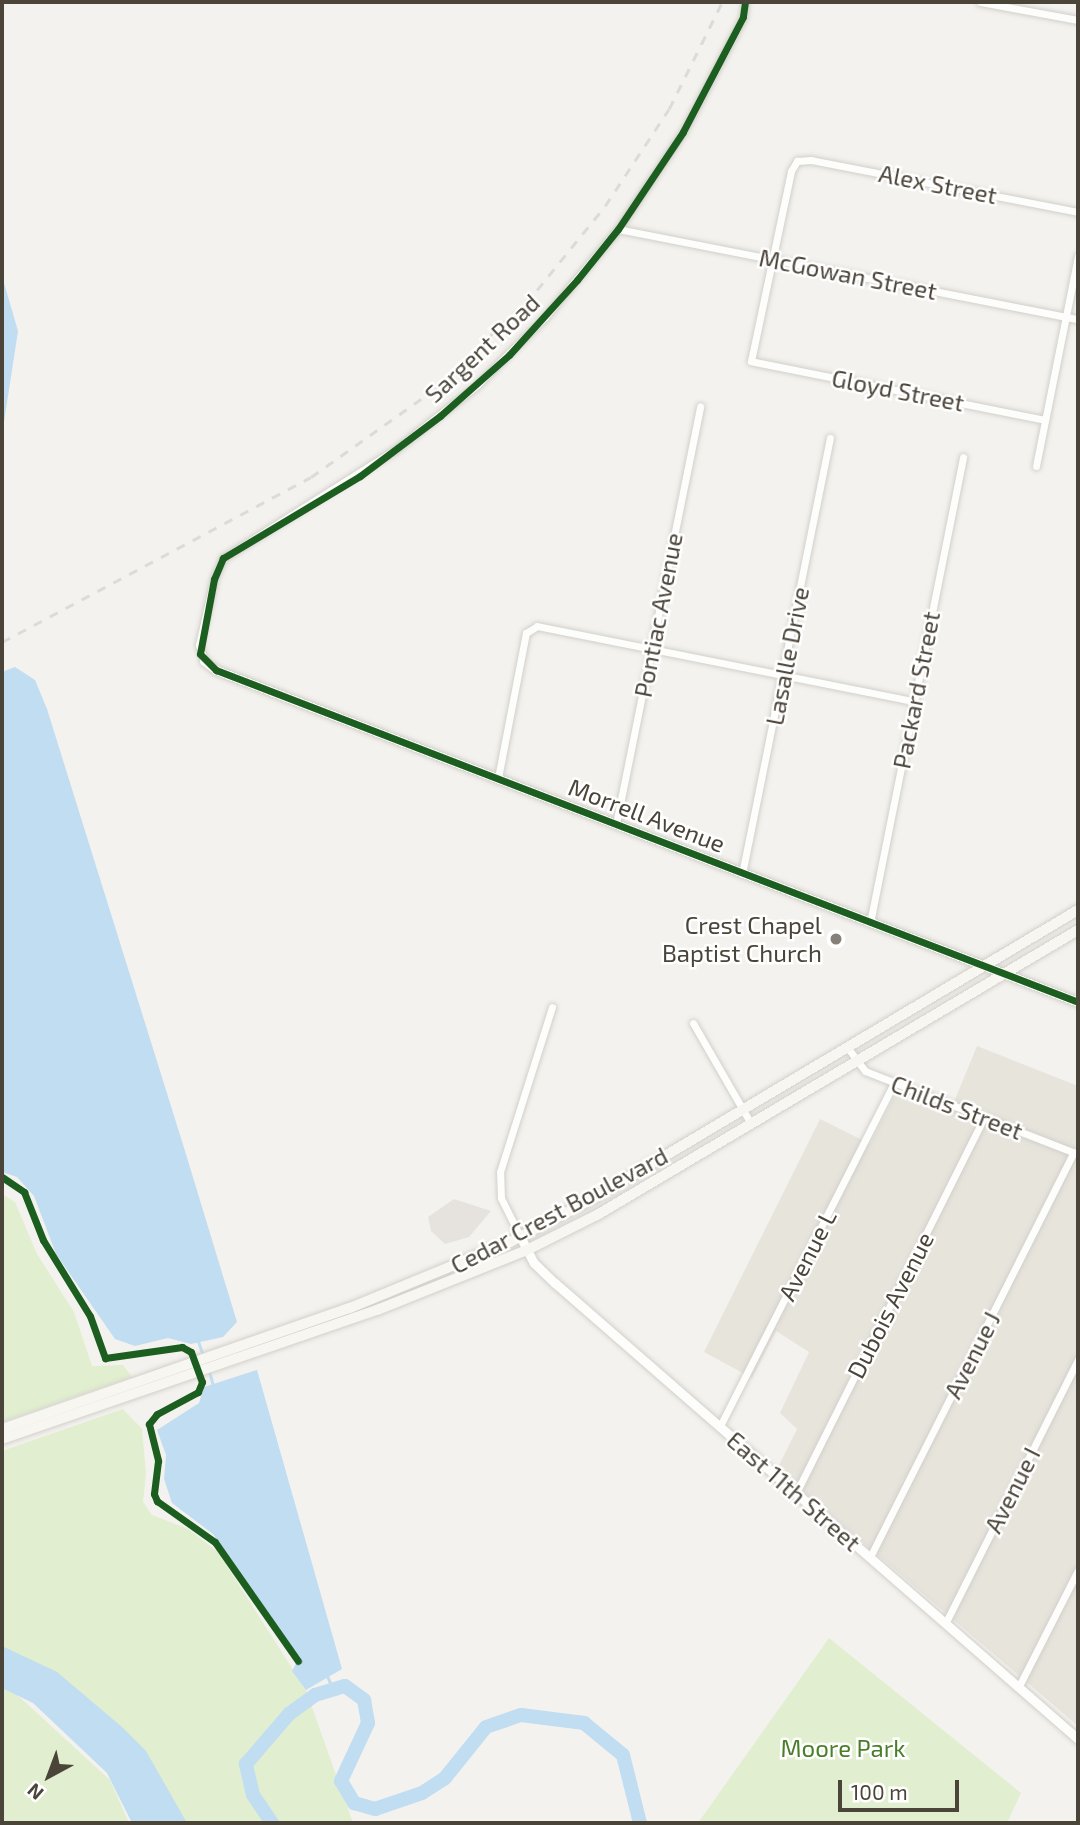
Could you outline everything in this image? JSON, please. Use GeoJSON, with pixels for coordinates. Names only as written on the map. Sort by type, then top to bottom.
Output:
{"type":"FeatureCollection","features":[{"type":"Feature","properties":{"kind":"main road","name":"Cedar Crest Boulevard"},"geometry":{"type":"LineString","coordinates":[[2,1429],[351,1313],[520,1236],[1078,910]]}},
{"type":"Feature","properties":{"kind":"main road","name":"Cedar Crest Boulevard"},"geometry":{"type":"LineString","coordinates":[[2,1439],[527,1250],[597,1215],[1078,930]]}},
{"type":"Feature","properties":{"kind":"street","name":"Sargent Road"},"geometry":{"type":"LineString","coordinates":[[204,661],[199,645],[214,579],[223,558],[360,476],[477,385],[545,317],[618,229],[683,132],[743,17],[745,2]]}},
{"type":"Feature","properties":{"kind":"street"},"geometry":{"type":"LineString","coordinates":[[980,2],[1078,20]]}},
{"type":"Feature","properties":{"kind":"street","name":"Alex Street"},"geometry":{"type":"LineString","coordinates":[[772,260],[791,171],[797,161],[811,160],[1078,212]]}},
{"type":"Feature","properties":{"kind":"street","name":"McGowan Street"},"geometry":{"type":"LineString","coordinates":[[618,229],[1078,318]]}},
{"type":"Feature","properties":{"kind":"street"},"geometry":{"type":"LineString","coordinates":[[1036,466],[1078,256]]}},
{"type":"Feature","properties":{"kind":"street","name":"Gloyd Street"},"geometry":{"type":"LineString","coordinates":[[772,260],[751,361],[1045,420]]}},
{"type":"Feature","properties":{"kind":"street","name":"Pontiac Avenue"},"geometry":{"type":"LineString","coordinates":[[616,824],[701,406]]}},
{"type":"Feature","properties":{"kind":"street","name":"Lasalle Drive"},"geometry":{"type":"LineString","coordinates":[[743,874],[830,438]]}},
{"type":"Feature","properties":{"kind":"street","name":"Packard Street"},"geometry":{"type":"LineString","coordinates":[[870,923],[963,457]]}},
{"type":"Feature","properties":{"kind":"street"},"geometry":{"type":"LineString","coordinates":[[498,778],[530,627],[651,648],[914,701]]}},
{"type":"Feature","properties":{"kind":"street","name":"Morrell Avenue"},"geometry":{"type":"LineString","coordinates":[[204,661],[216,670],[1078,1002]]}},
{"type":"Feature","properties":{"kind":"street"},"geometry":{"type":"LineString","coordinates":[[520,1236],[501,1198],[500,1172],[552,1007]]}},
{"type":"Feature","properties":{"kind":"street"},"geometry":{"type":"LineString","coordinates":[[693,1023],[751,1124]]}},
{"type":"Feature","properties":{"kind":"street","name":"Childs Street"},"geometry":{"type":"LineString","coordinates":[[847,1047],[865,1071],[1076,1153]]}},
{"type":"Feature","properties":{"kind":"street","name":"Avenue L"},"geometry":{"type":"LineString","coordinates":[[720,1426],[894,1083]]}},
{"type":"Feature","properties":{"kind":"street","name":"Dubois Avenue"},"geometry":{"type":"LineString","coordinates":[[796,1493],[984,1117]]}},
{"type":"Feature","properties":{"kind":"street","name":"Avenue J"},"geometry":{"type":"LineString","coordinates":[[870,1557],[1076,1153]]}},
{"type":"Feature","properties":{"kind":"street","name":"East 11th Street"},"geometry":{"type":"LineString","coordinates":[[520,1236],[527,1250],[555,1283],[1078,1739]]}},
{"type":"Feature","properties":{"kind":"street","name":"Avenue I"},"geometry":{"type":"LineString","coordinates":[[946,1622],[1078,1359]]}},
{"type":"Feature","properties":{"kind":"street"},"geometry":{"type":"LineString","coordinates":[[1019,1686],[1078,1570]]}},
{"type":"Feature","properties":{"kind":"shaded area"},"geometry":{"type":"Polygon","coordinates":[[[977,1046],[1078,1086],[1078,1726],[777,1469],[797,1429],[780,1413],[809,1352],[776,1331],[752,1378],[704,1352],[820,1119],[870,1144],[896,1093],[949,1114],[977,1046]]]}},
{"type":"Feature","properties":{"kind":"shaded area"},"geometry":{"type":"Polygon","coordinates":[[[454,1199],[491,1211],[469,1237],[445,1244],[431,1231],[428,1217],[454,1199]]]}},
{"type":"Feature","properties":{"kind":"green space"},"geometry":{"type":"Polygon","coordinates":[[[2,1194],[15,1202],[37,1254],[74,1312],[92,1366],[123,1365],[132,1377],[2,1422],[2,1194]]]}},
{"type":"Feature","properties":{"kind":"green space"},"geometry":{"type":"Polygon","coordinates":[[[123,1409],[142,1429],[146,1474],[143,1502],[152,1515],[188,1529],[218,1552],[306,1690],[353,1823],[170,1823],[2,1650],[2,1451],[123,1409]]]}},
{"type":"Feature","properties":{"kind":"green space","name":"Moore Park"},"geometry":{"type":"Polygon","coordinates":[[[829,1638],[1021,1793],[1007,1823],[698,1823],[829,1638]]]}},
{"type":"Feature","properties":{"kind":"green space"},"geometry":{"type":"Polygon","coordinates":[[[2,1681],[110,1780],[129,1823],[2,1823],[2,1681]]]}},
{"type":"Feature","properties":{"kind":"water"},"geometry":{"type":"Polygon","coordinates":[[[2,276],[18,331],[2,435],[2,276]]]}},
{"type":"Feature","properties":{"kind":"water"},"geometry":{"type":"Polygon","coordinates":[[[15,667],[35,680],[47,709],[185,1151],[237,1322],[223,1337],[191,1344],[168,1338],[135,1346],[115,1339],[56,1254],[34,1196],[17,1177],[2,1172],[2,672],[15,667]]]}},
{"type":"Feature","properties":{"kind":"water"},"geometry":{"type":"Polygon","coordinates":[[[257,1370],[342,1669],[306,1690],[292,1671],[299,1658],[213,1534],[172,1503],[164,1479],[166,1455],[157,1430],[199,1403],[204,1387],[257,1370]]]}},
{"type":"Feature","properties":{"kind":"water"},"geometry":{"type":"Polygon","coordinates":[[[2,1646],[57,1672],[122,1727],[146,1751],[187,1823],[132,1823],[107,1773],[33,1703],[2,1688],[2,1646]]]}},
{"type":"Feature","properties":{"kind":"waterway"},"geometry":{"type":"LineString","coordinates":[[198,1340],[204,1357]]}},
{"type":"Feature","properties":{"kind":"waterway"},"geometry":{"type":"LineString","coordinates":[[209,1370],[214,1388]]}},
{"type":"Feature","properties":{"kind":"waterway"},"geometry":{"type":"LineString","coordinates":[[328,1677],[332,1687]]}},
{"type":"Feature","properties":{"kind":"waterway"},"geometry":{"type":"LineString","coordinates":[[272,1823],[253,1795],[246,1764],[289,1714],[315,1695],[345,1686],[364,1700],[368,1723],[341,1781],[354,1803],[375,1809],[422,1793],[445,1778],[486,1727],[521,1715],[584,1723],[623,1755],[640,1823]]}},
{"type":"Feature","properties":{"kind":"railway"},"geometry":{"type":"LineString","coordinates":[[2,642],[311,477],[435,389],[537,290],[605,206],[669,109],[722,2]]}},
{"type":"Feature","properties":{"kind":"cycle path"},"geometry":{"type":"LineString","coordinates":[[745,2],[743,17],[683,132],[618,229],[577,280],[509,355],[440,416],[360,476],[223,558],[214,579],[200,654],[216,670],[1078,1002]]}},
{"type":"Feature","properties":{"kind":"cycle path"},"geometry":{"type":"LineString","coordinates":[[2,1177],[24,1192],[43,1240],[90,1316],[105,1358],[182,1347],[191,1352],[202,1382],[198,1392],[157,1414],[149,1424],[158,1461],[154,1494],[157,1501],[215,1542],[298,1661]]}},
{"type":"Feature","properties":{"kind":"place","name":"Crest Chapel Baptist Church"},"geometry":{"type":"Point","coordinates":[836,939]}}]}
